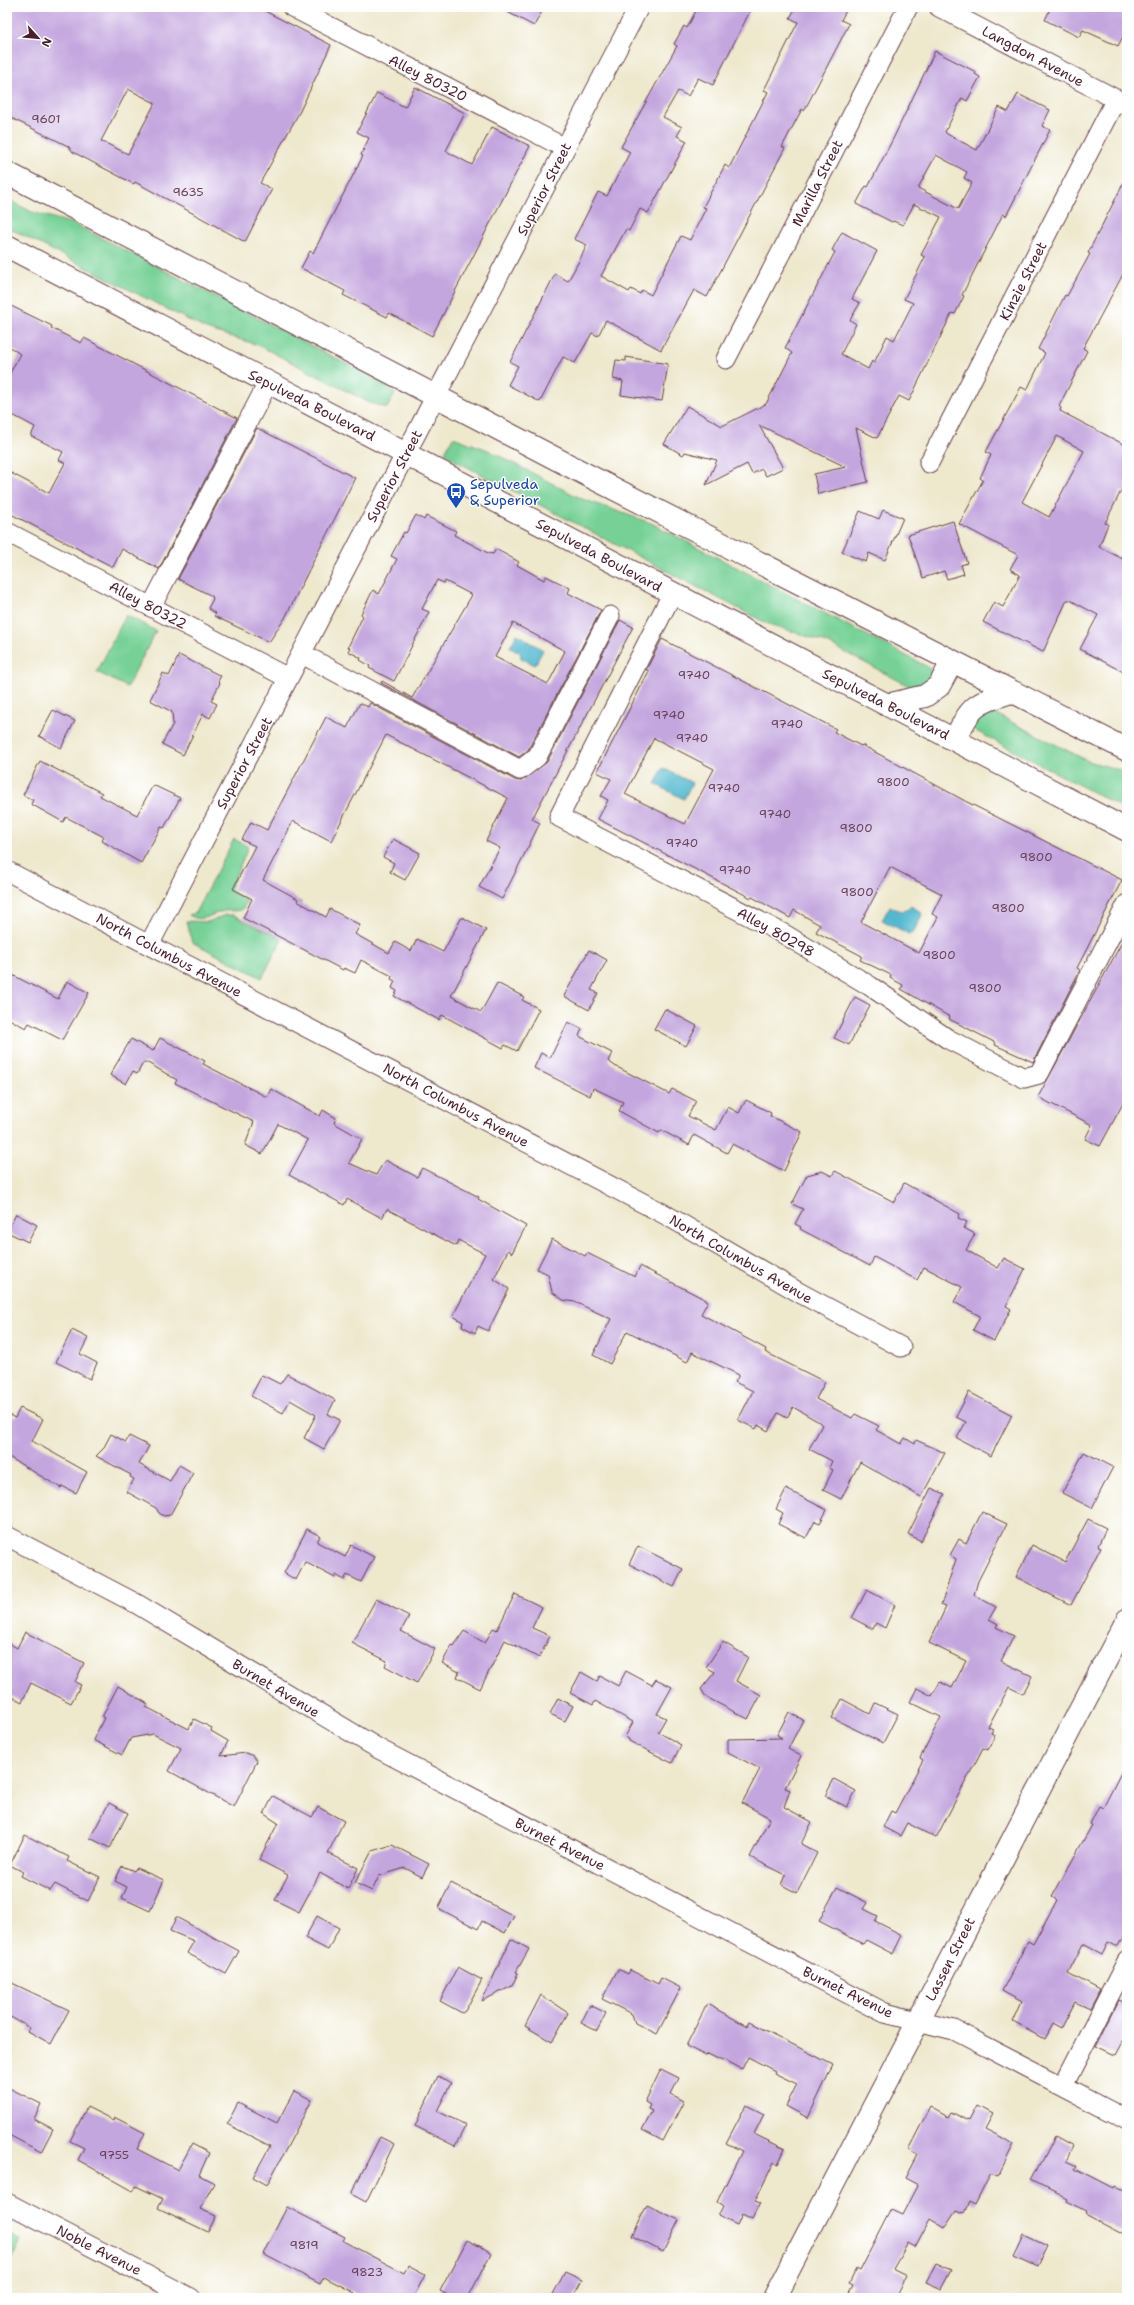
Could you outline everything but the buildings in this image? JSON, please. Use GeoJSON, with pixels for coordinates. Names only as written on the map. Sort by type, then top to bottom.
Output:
{"type":"FeatureCollection","features":[{"type":"Feature","properties":{"kind":"main road"},"geometry":{"type":"LineString","coordinates":[[7,173],[952,662],[1011,692],[1125,744]]}},
{"type":"Feature","properties":{"kind":"main road","name":"Sepulveda Boulevard"},"geometry":{"type":"LineString","coordinates":[[7,246],[1127,830]]}},
{"type":"Feature","properties":{"kind":"main road"},"geometry":{"type":"LineString","coordinates":[[887,705],[925,696],[938,686],[952,662]]}},
{"type":"Feature","properties":{"kind":"main road"},"geometry":{"type":"LineString","coordinates":[[955,740],[966,718],[981,702],[1011,692]]}},
{"type":"Feature","properties":{"kind":"main road","name":"Lassen Street"},"geometry":{"type":"LineString","coordinates":[[774,2298],[1127,1620]]}},
{"type":"Feature","properties":{"kind":"street","name":"Alley 80320"},"geometry":{"type":"LineString","coordinates":[[292,7],[565,148]]}},
{"type":"Feature","properties":{"kind":"street","name":"Superior Street"},"geometry":{"type":"LineString","coordinates":[[149,945],[639,7]]}},
{"type":"Feature","properties":{"kind":"street","name":"Marilla Street"},"geometry":{"type":"LineString","coordinates":[[726,359],[908,7]]}},
{"type":"Feature","properties":{"kind":"street","name":"Langdon Avenue"},"geometry":{"type":"LineString","coordinates":[[939,7],[968,13],[1122,102]]}},
{"type":"Feature","properties":{"kind":"street","name":"Kinzie Street"},"geometry":{"type":"LineString","coordinates":[[929,463],[1122,102]]}},
{"type":"Feature","properties":{"kind":"street"},"geometry":{"type":"LineString","coordinates":[[151,607],[268,383]]}},
{"type":"Feature","properties":{"kind":"street","name":"Alley 80322"},"geometry":{"type":"LineString","coordinates":[[7,532],[288,678]]}},
{"type":"Feature","properties":{"kind":"street","name":"Alley 80298"},"geometry":{"type":"LineString","coordinates":[[672,594],[559,817],[784,934],[870,986],[948,1039],[1024,1078],[1039,1074],[1127,904]]}},
{"type":"Feature","properties":{"kind":"street"},"geometry":{"type":"LineString","coordinates":[[302,654],[520,770],[537,757],[610,616]]}},
{"type":"Feature","properties":{"kind":"street","name":"North Columbus Avenue"},"geometry":{"type":"LineString","coordinates":[[7,872],[666,1215],[800,1293],[901,1347]]}},
{"type":"Feature","properties":{"kind":"street","name":"Burnet Avenue"},"geometry":{"type":"LineString","coordinates":[[7,1536],[137,1604],[379,1749],[885,2013],[954,2030],[1127,2120]]}},
{"type":"Feature","properties":{"kind":"street"},"geometry":{"type":"LineString","coordinates":[[1063,2086],[1127,1961]]}},
{"type":"Feature","properties":{"kind":"street","name":"Noble Avenue"},"geometry":{"type":"LineString","coordinates":[[7,2203],[191,2298]]}},
{"type":"Feature","properties":{"kind":"green space"},"geometry":{"type":"Polygon","coordinates":[[[7,199],[32,212],[74,224],[382,382],[395,394],[387,408],[370,403],[258,345],[206,329],[7,227],[7,199]]]}},
{"type":"Feature","properties":{"kind":"green space"},"geometry":{"type":"Polygon","coordinates":[[[453,437],[488,450],[582,499],[651,523],[928,667],[933,673],[934,678],[915,689],[827,643],[766,623],[454,460],[445,452],[453,437]]]}},
{"type":"Feature","properties":{"kind":"green space"},"geometry":{"type":"Polygon","coordinates":[[[126,615],[156,631],[127,687],[97,672],[126,615]]]}},
{"type":"Feature","properties":{"kind":"green space"},"geometry":{"type":"Polygon","coordinates":[[[990,711],[1088,761],[1127,772],[1127,810],[976,731],[973,728],[973,718],[990,711]]]}},
{"type":"Feature","properties":{"kind":"green space"},"geometry":{"type":"Polygon","coordinates":[[[234,839],[248,848],[230,888],[232,892],[247,900],[243,909],[237,911],[220,912],[203,918],[189,915],[195,913],[234,839]]]}},
{"type":"Feature","properties":{"kind":"green space"},"geometry":{"type":"Polygon","coordinates":[[[298,901],[301,902],[262,978],[192,942],[186,921],[208,922],[225,915],[233,915],[279,937],[298,901]]]}},
{"type":"Feature","properties":{"kind":"green space"},"geometry":{"type":"Polygon","coordinates":[[[7,2233],[21,2241],[7,2268],[7,2233]]]}},
{"type":"Feature","properties":{"kind":"water"},"geometry":{"type":"Polygon","coordinates":[[[517,634],[543,650],[535,665],[521,658],[520,652],[510,647],[517,634]]]}},
{"type":"Feature","properties":{"kind":"water"},"geometry":{"type":"Polygon","coordinates":[[[663,768],[692,783],[684,799],[655,784],[663,768]]]}},
{"type":"Feature","properties":{"kind":"water"},"geometry":{"type":"Polygon","coordinates":[[[890,906],[904,911],[911,906],[921,912],[922,915],[913,933],[909,934],[882,920],[890,906]]]}},
{"type":"Feature","properties":{"kind":"place","name":"Sepulveda & Superior"},"geometry":{"type":"Point","coordinates":[456,509]}}]}
